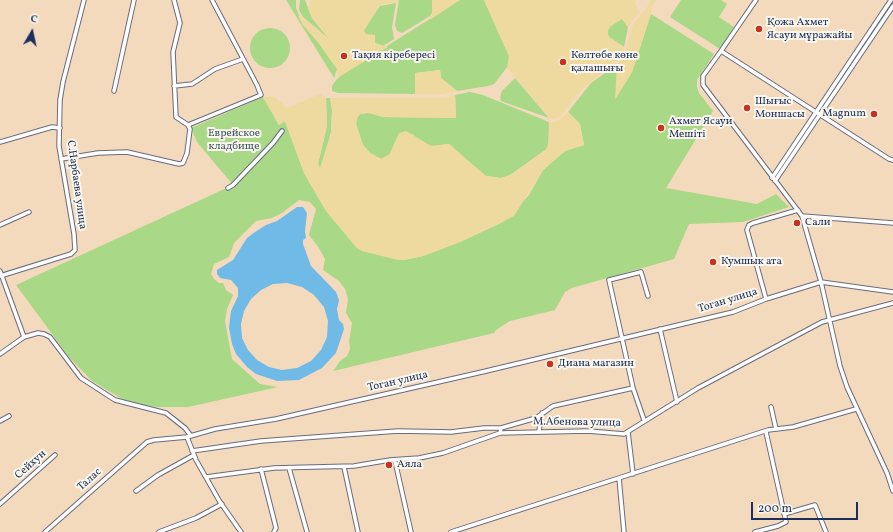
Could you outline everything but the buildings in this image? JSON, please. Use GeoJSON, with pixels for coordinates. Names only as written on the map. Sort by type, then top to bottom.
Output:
{"type":"FeatureCollection","features":[{"type":"Feature","properties":{"kind":"street","name":"С.Нарбаева улица"},"geometry":{"type":"LineString","coordinates":[[1,274],[71,254],[74,250],[75,245],[59,146],[60,100],[63,82],[84,0]]}},
{"type":"Feature","properties":{"kind":"street"},"geometry":{"type":"LineString","coordinates":[[114,90],[134,0]]}},
{"type":"Feature","properties":{"kind":"street"},"geometry":{"type":"LineString","coordinates":[[61,159],[98,153],[127,152],[179,164],[183,163],[187,153],[190,129],[188,125],[176,117],[173,52],[180,24],[174,0]]}},
{"type":"Feature","properties":{"kind":"street"},"geometry":{"type":"LineString","coordinates":[[188,125],[261,95],[212,0]]}},
{"type":"Feature","properties":{"kind":"street"},"geometry":{"type":"LineString","coordinates":[[756,0],[722,51],[703,76],[703,85],[802,216],[821,282],[840,366],[856,408],[887,473],[893,491]]}},
{"type":"Feature","properties":{"kind":"street"},"geometry":{"type":"LineString","coordinates":[[772,178],[891,0]]}},
{"type":"Feature","properties":{"kind":"street"},"geometry":{"type":"LineString","coordinates":[[775,181],[893,6]]}},
{"type":"Feature","properties":{"kind":"street"},"geometry":{"type":"LineString","coordinates":[[722,51],[817,111],[889,159],[893,160]]}},
{"type":"Feature","properties":{"kind":"street"},"geometry":{"type":"LineString","coordinates":[[174,86],[192,84],[215,70],[243,59]]}},
{"type":"Feature","properties":{"kind":"street","name":"С.Нарбаева улица"},"geometry":{"type":"LineString","coordinates":[[0,142],[52,127],[60,128]]}},
{"type":"Feature","properties":{"kind":"street"},"geometry":{"type":"LineString","coordinates":[[228,188],[233,185],[273,143],[282,131]]}},
{"type":"Feature","properties":{"kind":"street","name":"Тоган улица"},"geometry":{"type":"LineString","coordinates":[[147,442],[189,436],[482,372],[733,312],[766,299],[747,230],[749,225],[798,210]]}},
{"type":"Feature","properties":{"kind":"street"},"geometry":{"type":"LineString","coordinates":[[0,224],[29,212]]}},
{"type":"Feature","properties":{"kind":"street"},"geometry":{"type":"LineString","coordinates":[[802,216],[893,223]]}},
{"type":"Feature","properties":{"kind":"street"},"geometry":{"type":"LineString","coordinates":[[644,420],[633,388],[609,280],[641,272],[648,296]]}},
{"type":"Feature","properties":{"kind":"street"},"geometry":{"type":"LineString","coordinates":[[1,274],[24,337]]}},
{"type":"Feature","properties":{"kind":"street"},"geometry":{"type":"LineString","coordinates":[[766,299],[821,282],[893,292]]}},
{"type":"Feature","properties":{"kind":"street","name":"М.Абенова улица"},"geometry":{"type":"LineString","coordinates":[[206,477],[261,469],[344,467],[390,460],[395,461],[443,453],[500,433],[539,431],[606,432],[624,434],[644,420],[677,402],[698,388],[822,322],[893,303]]}},
{"type":"Feature","properties":{"kind":"street"},"geometry":{"type":"LineString","coordinates":[[660,329],[677,402]]}},
{"type":"Feature","properties":{"kind":"street"},"geometry":{"type":"LineString","coordinates":[[0,354],[24,337],[38,333],[44,334],[50,337],[81,378],[115,400],[166,413],[185,428],[189,436],[194,455],[222,504],[241,532]]}},
{"type":"Feature","properties":{"kind":"street"},"geometry":{"type":"LineString","coordinates":[[192,451],[274,440],[398,432],[451,432],[484,428],[500,428],[536,418],[553,406],[633,388]]}},
{"type":"Feature","properties":{"kind":"street"},"geometry":{"type":"LineString","coordinates":[[771,407],[776,429]]}},
{"type":"Feature","properties":{"kind":"street"},"geometry":{"type":"LineString","coordinates":[[451,532],[766,432],[856,408]]}},
{"type":"Feature","properties":{"kind":"street"},"geometry":{"type":"LineString","coordinates":[[539,431],[542,413]]}},
{"type":"Feature","properties":{"kind":"street"},"geometry":{"type":"LineString","coordinates":[[0,422],[9,416]]}},
{"type":"Feature","properties":{"kind":"street"},"geometry":{"type":"LineString","coordinates":[[500,428],[500,433]]}},
{"type":"Feature","properties":{"kind":"street"},"geometry":{"type":"LineString","coordinates":[[628,432],[633,474]]}},
{"type":"Feature","properties":{"kind":"street"},"geometry":{"type":"LineString","coordinates":[[755,532],[778,526],[786,522],[766,432]]}},
{"type":"Feature","properties":{"kind":"street","name":"Талас"},"geometry":{"type":"LineString","coordinates":[[45,532],[147,442]]}},
{"type":"Feature","properties":{"kind":"street","name":"Сейхун"},"geometry":{"type":"LineString","coordinates":[[0,504],[55,455]]}},
{"type":"Feature","properties":{"kind":"street"},"geometry":{"type":"LineString","coordinates":[[136,491],[158,475],[194,455]]}},
{"type":"Feature","properties":{"kind":"street"},"geometry":{"type":"LineString","coordinates":[[395,461],[411,532]]}},
{"type":"Feature","properties":{"kind":"street"},"geometry":{"type":"LineString","coordinates":[[344,467],[358,532]]}},
{"type":"Feature","properties":{"kind":"street"},"geometry":{"type":"LineString","coordinates":[[289,468],[306,532]]}},
{"type":"Feature","properties":{"kind":"street"},"geometry":{"type":"LineString","coordinates":[[261,469],[276,528],[274,532]]}},
{"type":"Feature","properties":{"kind":"street"},"geometry":{"type":"LineString","coordinates":[[619,478],[624,532]]}},
{"type":"Feature","properties":{"kind":"street"},"geometry":{"type":"LineString","coordinates":[[159,532],[196,518],[222,504]]}},
{"type":"Feature","properties":{"kind":"street"},"geometry":{"type":"LineString","coordinates":[[784,514],[815,505],[826,532]]}},
{"type":"Feature","properties":{"kind":"street"},"geometry":{"type":"LineString","coordinates":[[778,526],[780,532]]}},
{"type":"Feature","properties":{"kind":"green space"},"geometry":{"type":"Polygon","coordinates":[[[286,0],[296,0],[296,8],[303,25],[318,42],[337,69],[334,78],[286,0]]]}},
{"type":"Feature","properties":{"kind":"green space"},"geometry":{"type":"Polygon","coordinates":[[[300,0],[305,0],[312,18],[330,40],[303,17],[299,10],[300,0]]]}},
{"type":"Feature","properties":{"kind":"green space"},"geometry":{"type":"Polygon","coordinates":[[[399,0],[432,0],[432,13],[430,16],[402,33],[397,31],[395,25],[399,0]]]}},
{"type":"Feature","properties":{"kind":"green space"},"geometry":{"type":"Polygon","coordinates":[[[460,0],[484,0],[509,56],[508,66],[494,84],[457,91],[441,78],[440,70],[415,73],[415,94],[338,93],[332,91],[332,86],[344,73],[460,0]]]}},
{"type":"Feature","properties":{"kind":"green space"},"geometry":{"type":"Polygon","coordinates":[[[681,0],[721,0],[727,4],[719,17],[734,27],[720,49],[670,17],[681,0]]]}},
{"type":"Feature","properties":{"kind":"green space"},"geometry":{"type":"Polygon","coordinates":[[[396,3],[392,27],[394,39],[383,46],[375,43],[368,35],[364,33],[364,29],[380,6],[396,3]]]}},
{"type":"Feature","properties":{"kind":"green space","name":"Еврейское кладбище"},"geometry":{"type":"Polygon","coordinates":[[[651,14],[714,54],[697,80],[699,93],[713,111],[666,188],[757,204],[776,194],[789,207],[743,222],[689,224],[674,259],[572,288],[565,292],[555,310],[510,321],[494,333],[333,371],[340,361],[347,356],[350,349],[349,341],[352,323],[346,313],[348,299],[345,289],[339,281],[323,270],[325,259],[309,235],[316,209],[310,202],[299,200],[282,213],[272,218],[256,221],[234,243],[229,257],[214,264],[211,274],[219,283],[223,283],[226,290],[233,295],[227,309],[225,321],[232,359],[260,384],[278,387],[188,407],[157,407],[129,403],[92,381],[69,357],[16,285],[233,185],[197,142],[191,128],[263,97],[279,125],[285,121],[304,173],[326,211],[357,248],[362,251],[404,260],[423,256],[460,242],[503,222],[529,195],[543,170],[565,151],[584,145],[580,124],[568,112],[591,83],[619,63],[616,98],[632,72],[651,14]]]}},
{"type":"Feature","properties":{"kind":"green space"},"geometry":{"type":"Polygon","coordinates":[[[622,19],[628,27],[624,47],[610,38],[607,33],[610,26],[622,19]]]}},
{"type":"Feature","properties":{"kind":"green space"},"geometry":{"type":"Polygon","coordinates":[[[270,28],[284,34],[290,48],[284,62],[270,68],[256,62],[250,48],[256,34],[270,28]]]}},
{"type":"Feature","properties":{"kind":"green space"},"geometry":{"type":"Polygon","coordinates":[[[515,78],[549,118],[501,101],[500,97],[502,91],[515,78]]]}},
{"type":"Feature","properties":{"kind":"green space"},"geometry":{"type":"Polygon","coordinates":[[[470,92],[483,95],[549,122],[548,148],[510,175],[501,178],[486,176],[449,144],[431,146],[423,143],[412,134],[397,138],[390,154],[381,159],[370,153],[363,145],[356,124],[357,118],[360,114],[369,113],[383,117],[456,118],[455,95],[470,92]]]}},
{"type":"Feature","properties":{"kind":"green space"},"geometry":{"type":"Polygon","coordinates":[[[326,98],[330,98],[332,110],[331,133],[320,169],[318,164],[327,126],[326,98]]]}},
{"type":"Feature","properties":{"kind":"sand"},"geometry":{"type":"Polygon","coordinates":[[[311,0],[399,0],[399,2],[383,4],[378,7],[364,31],[366,34],[375,35],[375,43],[388,47],[339,77],[337,75],[337,69],[318,42],[303,25],[298,16],[303,17],[328,38],[312,18],[308,8],[311,0]]]}},
{"type":"Feature","properties":{"kind":"sand"},"geometry":{"type":"Polygon","coordinates":[[[432,0],[460,0],[431,19],[432,0]]]}},
{"type":"Feature","properties":{"kind":"sand"},"geometry":{"type":"Polygon","coordinates":[[[484,0],[636,0],[635,3],[639,12],[628,27],[622,19],[608,28],[608,36],[624,47],[620,58],[580,91],[560,117],[552,119],[549,118],[507,68],[509,56],[484,0]]]}},
{"type":"Feature","properties":{"kind":"sand"},"geometry":{"type":"Polygon","coordinates":[[[651,0],[656,0],[651,7],[651,14],[632,72],[615,99],[617,66],[625,53],[633,24],[646,9],[651,0]]]}},
{"type":"Feature","properties":{"kind":"sand"},"geometry":{"type":"Polygon","coordinates":[[[440,70],[441,78],[457,91],[443,94],[415,94],[415,73],[440,70]]]}},
{"type":"Feature","properties":{"kind":"sand"},"geometry":{"type":"Polygon","coordinates":[[[320,94],[326,98],[327,126],[318,164],[320,168],[331,133],[332,110],[330,98],[445,98],[455,95],[456,118],[383,117],[365,112],[358,115],[356,124],[363,145],[370,153],[381,159],[390,154],[399,133],[406,131],[431,146],[449,144],[486,176],[501,178],[510,175],[545,151],[549,143],[549,122],[558,121],[568,112],[580,124],[584,145],[565,151],[543,170],[514,216],[460,242],[423,256],[398,260],[362,251],[357,248],[326,211],[304,173],[285,121],[279,125],[263,97],[275,97],[287,108],[320,94]]]}},
{"type":"Feature","properties":{"kind":"water"},"geometry":{"type":"Polygon","coordinates":[[[297,207],[303,207],[307,213],[305,231],[306,238],[303,240],[303,244],[311,266],[336,292],[339,300],[337,309],[339,320],[343,324],[344,329],[336,353],[322,368],[299,380],[277,381],[256,374],[247,367],[236,354],[232,344],[229,328],[231,311],[238,296],[238,288],[231,280],[220,278],[217,274],[217,270],[233,260],[247,238],[266,225],[277,221],[297,207]],[[287,283],[273,284],[261,290],[251,299],[244,311],[241,324],[242,338],[248,350],[257,360],[269,367],[282,370],[297,368],[311,361],[321,350],[327,337],[328,321],[324,307],[314,295],[302,287],[287,283]]]}},
{"type":"Feature","properties":{"kind":"place","name":"Қожа Ахмет Ясауи мұражайы"},"geometry":{"type":"Point","coordinates":[759,29]}},
{"type":"Feature","properties":{"kind":"place","name":"Тақия кіребересі"},"geometry":{"type":"Point","coordinates":[344,56]}},
{"type":"Feature","properties":{"kind":"place","name":"Көлтөбе көне қалашығы"},"geometry":{"type":"Point","coordinates":[563,62]}},
{"type":"Feature","properties":{"kind":"place","name":"Шығыс Моншасы"},"geometry":{"type":"Point","coordinates":[747,108]}},
{"type":"Feature","properties":{"kind":"place","name":"Magnum"},"geometry":{"type":"Point","coordinates":[874,114]}},
{"type":"Feature","properties":{"kind":"place","name":"Ахмет Ясауи Мешіті"},"geometry":{"type":"Point","coordinates":[661,128]}},
{"type":"Feature","properties":{"kind":"place","name":"Сали"},"geometry":{"type":"Point","coordinates":[797,223]}},
{"type":"Feature","properties":{"kind":"place","name":"Кумшык ата"},"geometry":{"type":"Point","coordinates":[713,262]}},
{"type":"Feature","properties":{"kind":"place","name":"Диана магазин"},"geometry":{"type":"Point","coordinates":[550,364]}},
{"type":"Feature","properties":{"kind":"place","name":"Аяла"},"geometry":{"type":"Point","coordinates":[389,465]}}]}
